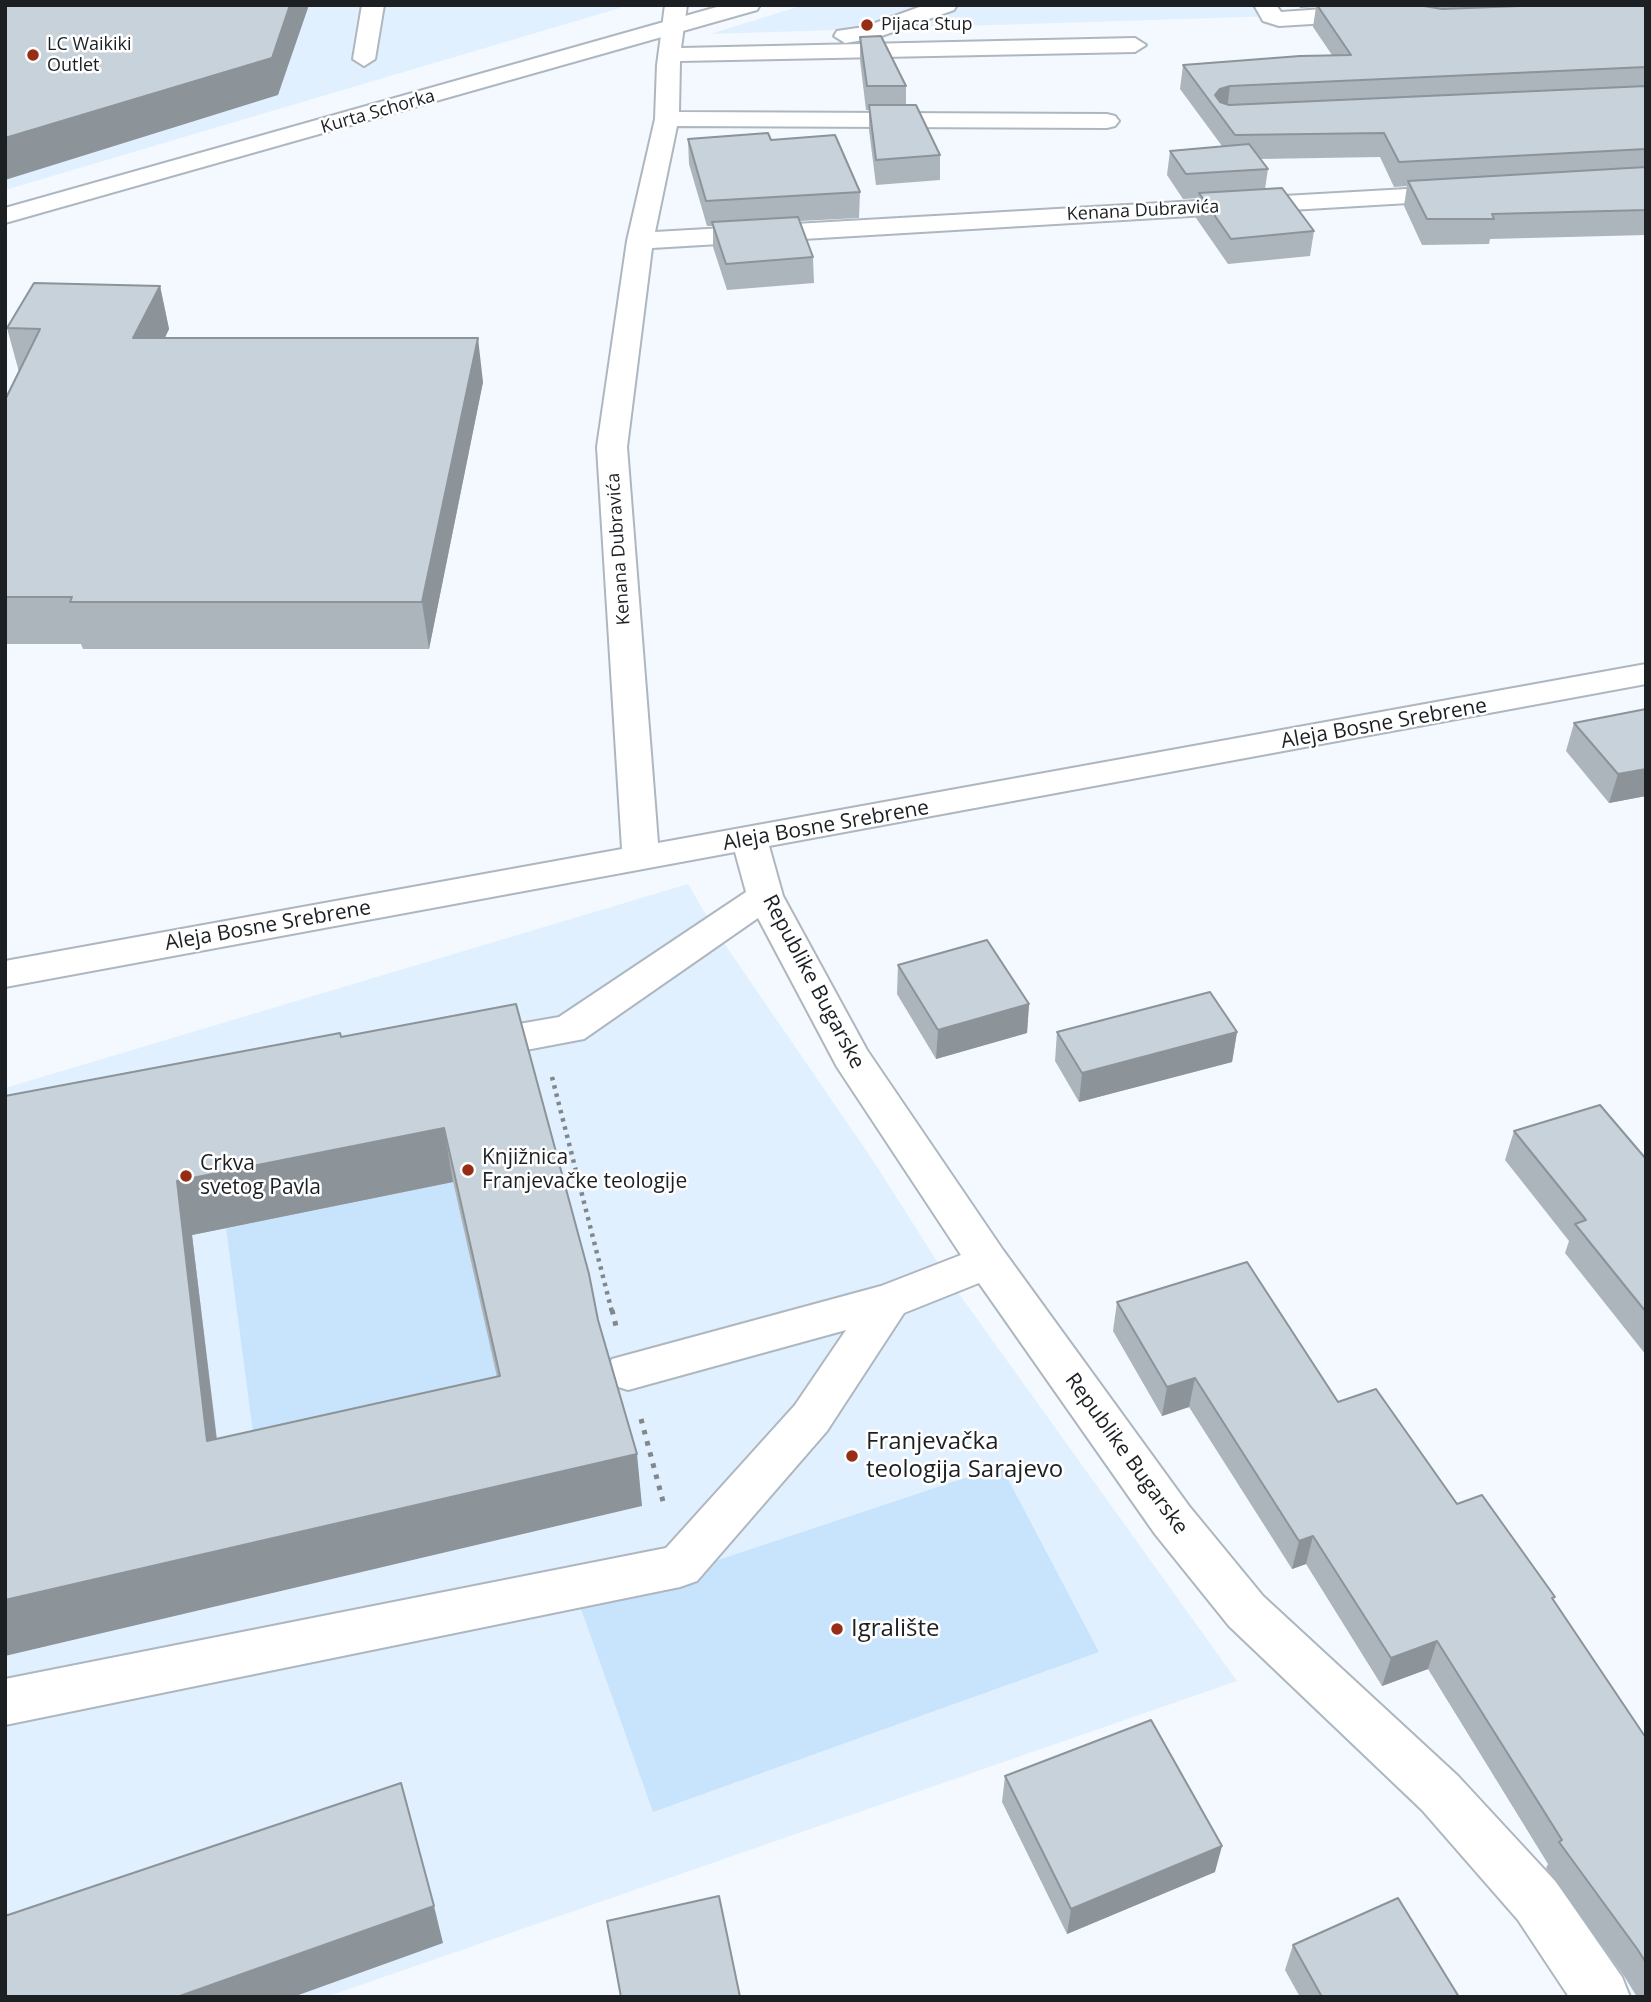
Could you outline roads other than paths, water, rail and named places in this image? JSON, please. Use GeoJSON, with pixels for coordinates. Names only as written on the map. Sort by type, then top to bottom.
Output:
{"type":"FeatureCollection","features":[{"type":"Feature","properties":{"kind":"street"},"geometry":{"type":"LineString","coordinates":[[364,59],[373,5]]}},
{"type":"Feature","properties":{"kind":"street","name":"Kurta Schorka"},"geometry":{"type":"LineString","coordinates":[[5,216],[677,21],[750,5]]}},
{"type":"Feature","properties":{"kind":"street"},"geometry":{"type":"LineString","coordinates":[[677,21],[746,32],[859,35],[946,5]]}},
{"type":"Feature","properties":{"kind":"street"},"geometry":{"type":"LineString","coordinates":[[1265,5],[1271,16],[1279,19],[1374,9],[1402,17]]}},
{"type":"Feature","properties":{"kind":"street"},"geometry":{"type":"LineString","coordinates":[[677,21],[1136,45]]}},
{"type":"Feature","properties":{"kind":"street","name":"Kenana Dubravića"},"geometry":{"type":"LineString","coordinates":[[641,858],[612,447],[640,240],[667,119],[677,21]]}},
{"type":"Feature","properties":{"kind":"street"},"geometry":{"type":"LineString","coordinates":[[667,119],[1107,121]]}},
{"type":"Feature","properties":{"kind":"street","name":"Kenana Dubravića"},"geometry":{"type":"LineString","coordinates":[[640,240],[1478,192]]}},
{"type":"Feature","properties":{"kind":"street","name":"Aleja Bosne Srebrene"},"geometry":{"type":"LineString","coordinates":[[5,974],[750,840],[1646,674]]}},
{"type":"Feature","properties":{"kind":"street","name":"Republike Bugarske"},"geometry":{"type":"LineString","coordinates":[[750,840],[765,896],[851,1057],[988,1262],[1172,1520],[1246,1611],[1440,1793],[1537,1901],[1602,1997]]}},
{"type":"Feature","properties":{"kind":"street"},"geometry":{"type":"LineString","coordinates":[[433,1053],[570,1029],[765,896]]}},
{"type":"Feature","properties":{"kind":"street"},"geometry":{"type":"LineString","coordinates":[[628,1372],[889,1301],[988,1262]]}},
{"type":"Feature","properties":{"kind":"street"},"geometry":{"type":"LineString","coordinates":[[5,1702],[680,1566],[811,1418],[889,1301]]}},
{"type":"Feature","properties":{"kind":"place","name":"Pijaca Stup"},"geometry":{"type":"Point","coordinates":[867,25]}},
{"type":"Feature","properties":{"kind":"place","name":"LC Waikiki Outlet"},"geometry":{"type":"Point","coordinates":[33,55]}},
{"type":"Feature","properties":{"kind":"place","name":"Knjižnica Franjevačke teologije"},"geometry":{"type":"Point","coordinates":[468,1170]}},
{"type":"Feature","properties":{"kind":"place","name":"Crkva svetog Pavla"},"geometry":{"type":"Point","coordinates":[186,1176]}},
{"type":"Feature","properties":{"kind":"place","name":"Franjevačka teologija Sarajevo"},"geometry":{"type":"Point","coordinates":[852,1456]}},
{"type":"Feature","properties":{"kind":"place","name":"Igralište"},"geometry":{"type":"Point","coordinates":[837,1629]}}]}
